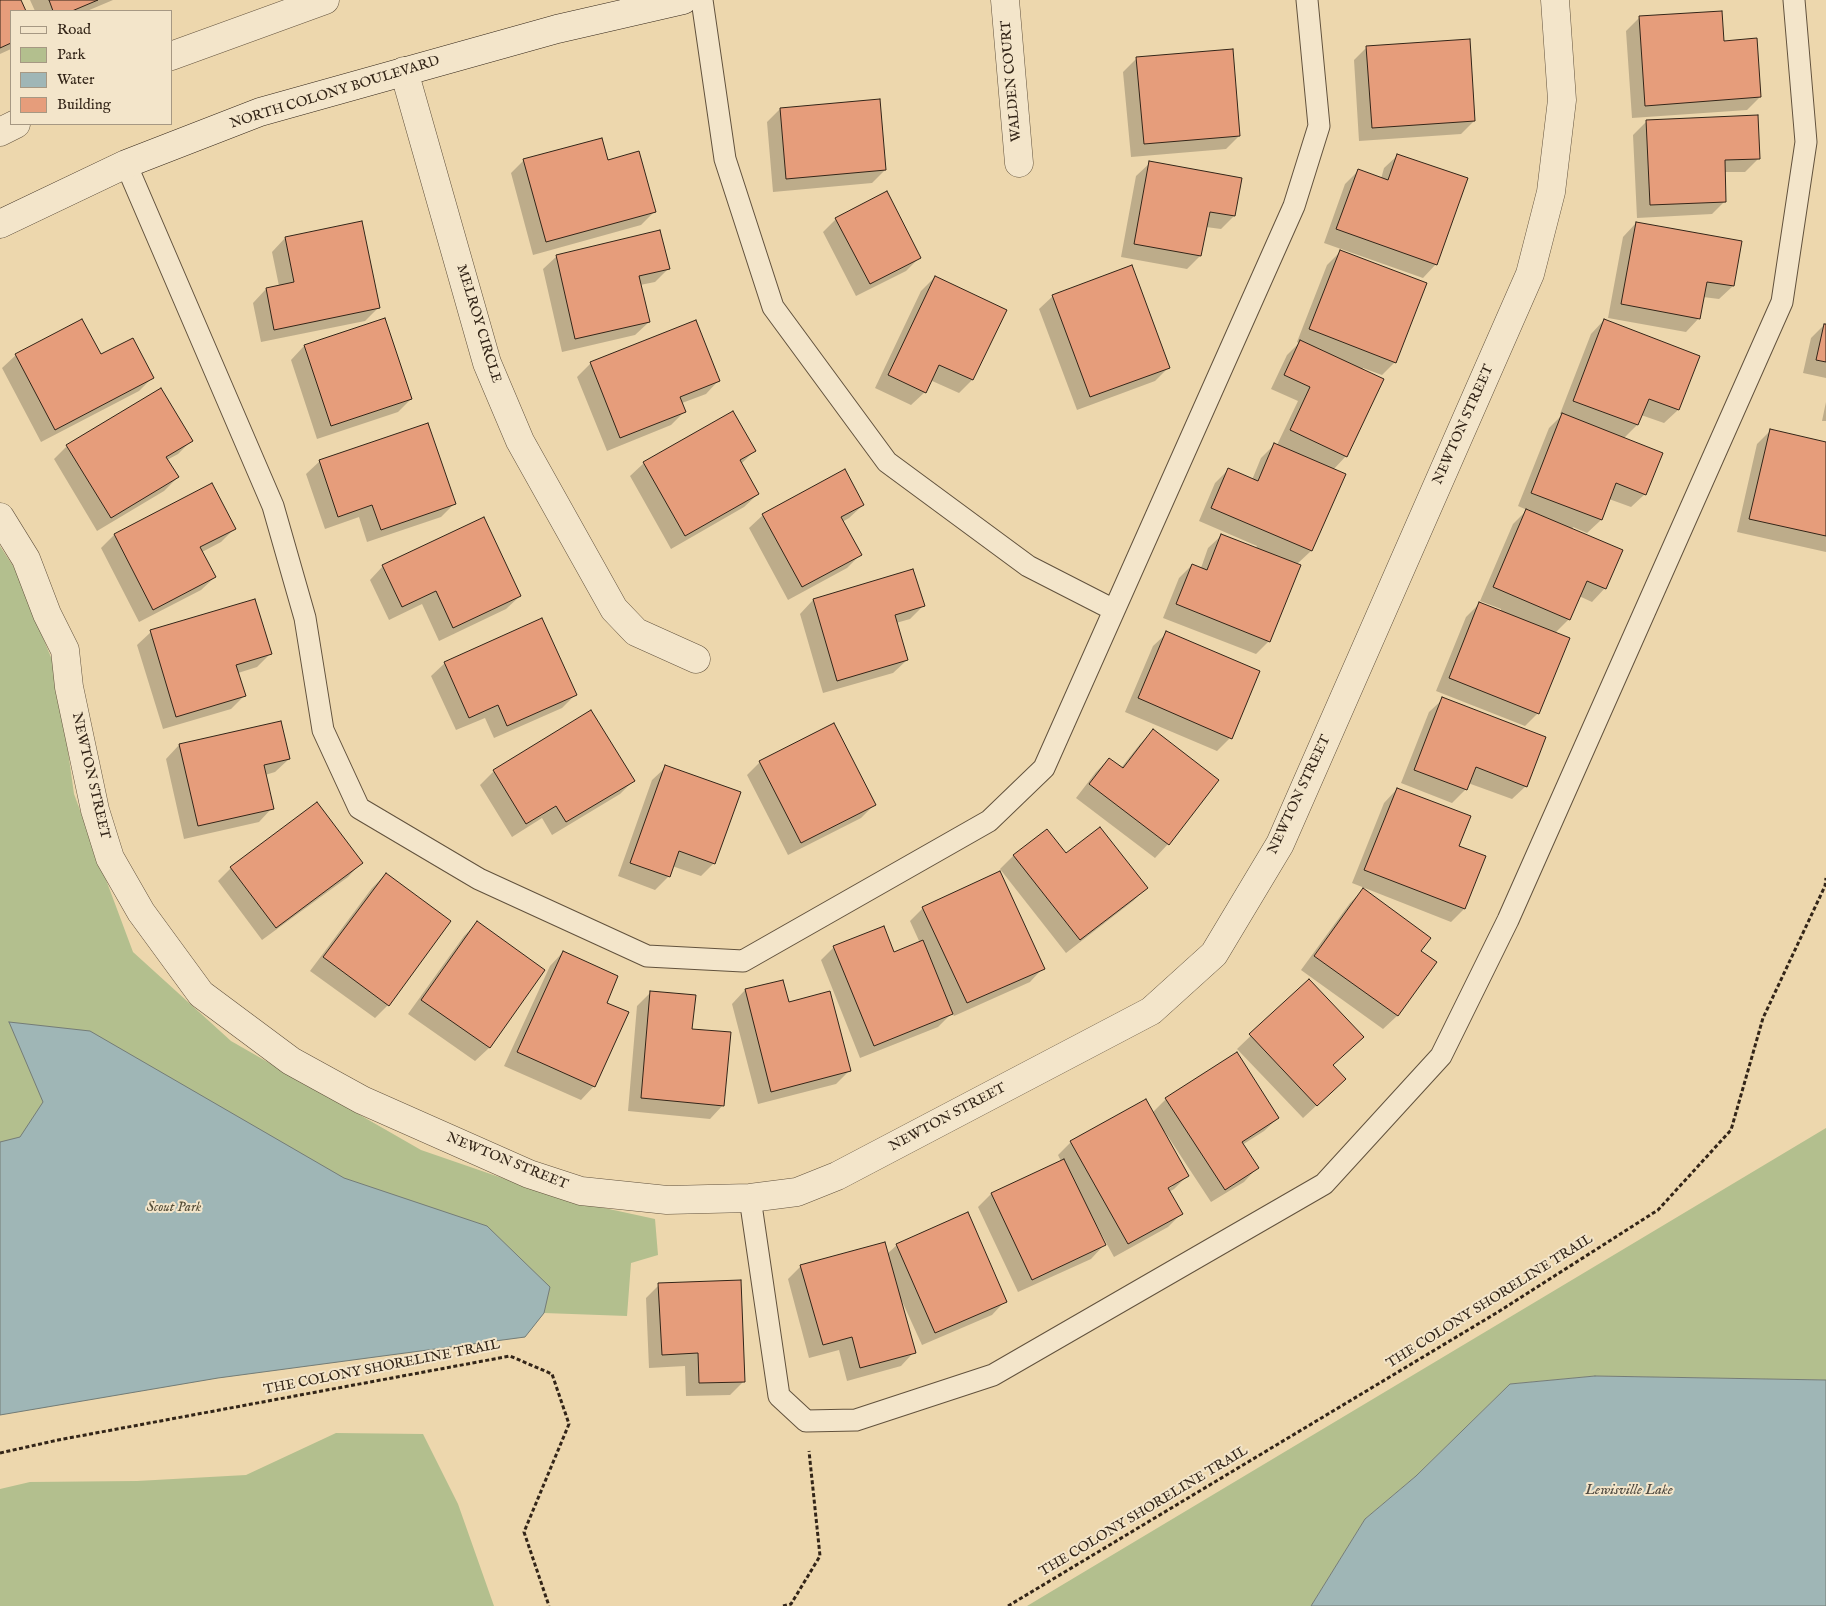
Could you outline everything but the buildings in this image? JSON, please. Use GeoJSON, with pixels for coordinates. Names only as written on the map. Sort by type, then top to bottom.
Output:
{"type":"FeatureCollection","features":[{"type":"Feature","properties":{"kind":"street"},"geometry":{"type":"LineString","coordinates":[[172,56],[326,0]]}},
{"type":"Feature","properties":{"kind":"street","name":"NORTH COLONY BOULEVARD"},"geometry":{"type":"LineString","coordinates":[[0,224],[126,164],[260,112],[557,28],[683,0]]}},
{"type":"Feature","properties":{"kind":"street","name":"WALDEN COURT"},"geometry":{"type":"LineString","coordinates":[[1006,0],[1019,163]]}},
{"type":"Feature","properties":{"kind":"street","name":"NEWTON STREET"},"geometry":{"type":"LineString","coordinates":[[0,517],[26,560],[46,614],[65,650],[69,687],[95,810],[110,858],[141,912],[201,994],[291,1061],[346,1091],[528,1174],[581,1192],[667,1200],[750,1198],[797,1192],[837,1176],[1151,1011],[1214,954],[1280,844],[1530,274],[1550,192],[1562,100],[1554,0]]}},
{"type":"Feature","properties":{"kind":"street","name":"MELROY CIRCLE"},"geometry":{"type":"LineString","coordinates":[[404,71],[487,363],[520,441],[614,608],[636,632],[696,659]]}},
{"type":"Feature","properties":{"kind":"street"},"geometry":{"type":"LineString","coordinates":[[0,132],[14,125]]}},
{"type":"Feature","properties":{"kind":"lane"},"geometry":{"type":"LineString","coordinates":[[702,0],[725,159],[773,307],[887,462],[1028,566],[1114,610]]}},
{"type":"Feature","properties":{"kind":"lane"},"geometry":{"type":"LineString","coordinates":[[126,164],[273,506],[306,618],[323,730],[359,808],[479,879],[647,956],[743,961],[989,821],[1044,768],[1294,206],[1319,126],[1307,0]]}},
{"type":"Feature","properties":{"kind":"lane"},"geometry":{"type":"LineString","coordinates":[[750,1198],[779,1396],[806,1421],[856,1420],[993,1375],[1324,1184],[1441,1056],[1508,920],[1782,302],[1806,142],[1794,0]]}},
{"type":"Feature","properties":{"kind":"path","name":"THE COLONY SHORELINE TRAIL"},"geometry":{"type":"LineString","coordinates":[[1008,1606],[1498,1312],[1658,1210],[1731,1130],[1763,1018],[1825,886],[1826,878]]}},
{"type":"Feature","properties":{"kind":"path","name":"THE COLONY SHORELINE TRAIL"},"geometry":{"type":"LineString","coordinates":[[0,1453],[58,1440],[510,1356],[552,1374],[569,1424],[524,1532],[549,1606]]}},
{"type":"Feature","properties":{"kind":"path"},"geometry":{"type":"LineString","coordinates":[[783,1606],[791,1604],[820,1556],[806,1421]]}},
{"type":"Feature","properties":{"kind":"green space","name":"Scout Park"},"geometry":{"type":"Polygon","coordinates":[[[0,546],[15,569],[57,672],[74,794],[133,952],[231,1041],[421,1150],[563,1199],[655,1219],[658,1255],[631,1263],[627,1316],[544,1313],[525,1337],[218,1378],[0,1415],[0,546]]]}},
{"type":"Feature","properties":{"kind":"green space"},"geometry":{"type":"Polygon","coordinates":[[[1826,1128],[1826,1380],[1595,1376],[1510,1384],[1416,1476],[1365,1519],[1311,1606],[1027,1606],[1826,1128]]]}},
{"type":"Feature","properties":{"kind":"green space"},"geometry":{"type":"Polygon","coordinates":[[[336,1433],[423,1434],[458,1504],[494,1606],[0,1606],[0,1489],[30,1482],[137,1481],[246,1475],[336,1433]]]}},
{"type":"Feature","properties":{"kind":"water","name":"Scout Park"},"geometry":{"type":"Polygon","coordinates":[[[9,1022],[90,1031],[344,1178],[487,1226],[550,1287],[544,1313],[525,1337],[218,1378],[0,1415],[0,1142],[20,1137],[43,1102],[9,1022]]]}},
{"type":"Feature","properties":{"kind":"water","name":"Lewisville Lake"},"geometry":{"type":"Polygon","coordinates":[[[1595,1376],[1826,1380],[1826,1606],[1311,1606],[1365,1519],[1416,1476],[1510,1384],[1595,1376]]]}}]}
